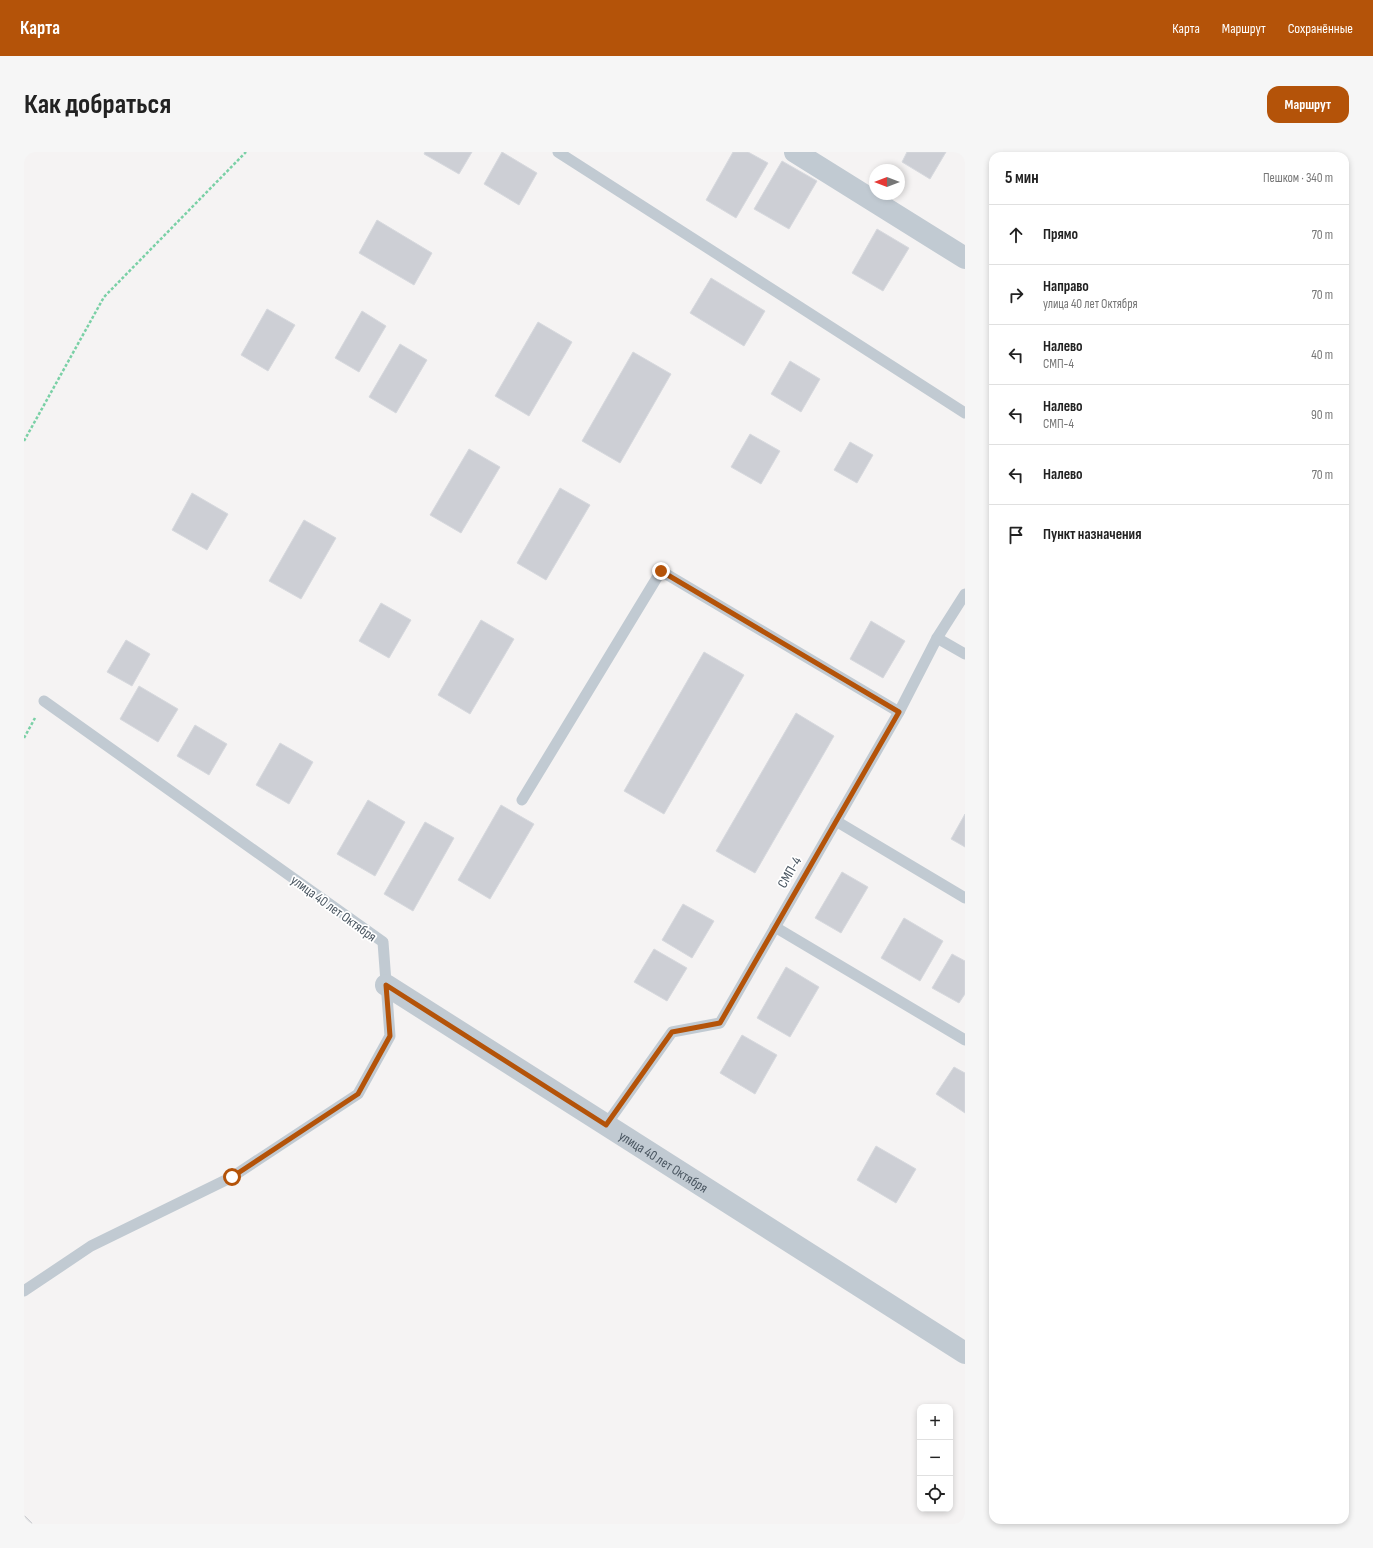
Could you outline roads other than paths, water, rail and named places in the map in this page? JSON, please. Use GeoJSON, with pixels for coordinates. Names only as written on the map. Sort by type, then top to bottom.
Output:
{"type":"FeatureCollection","features":[{"type":"Feature","properties":{"kind":"street"},"geometry":{"type":"LineString","coordinates":[[795,152],[965,258]]}},
{"type":"Feature","properties":{"kind":"street","name":"улица 40 лет Октября"},"geometry":{"type":"LineString","coordinates":[[386,985],[965,1353]]}},
{"type":"Feature","properties":{"kind":"lane"},"geometry":{"type":"LineString","coordinates":[[558,152],[965,413]]}},
{"type":"Feature","properties":{"kind":"lane"},"geometry":{"type":"LineString","coordinates":[[522,800],[661,571],[899,712]]}},
{"type":"Feature","properties":{"kind":"lane","name":"СМП-4"},"geometry":{"type":"LineString","coordinates":[[606,1125],[672,1032],[720,1023],[899,712],[937,638],[965,594]]}},
{"type":"Feature","properties":{"kind":"lane"},"geometry":{"type":"LineString","coordinates":[[937,638],[965,654]]}},
{"type":"Feature","properties":{"kind":"lane","name":"улица 40 лет Октября"},"geometry":{"type":"LineString","coordinates":[[44,702],[383,942],[386,985]]}},
{"type":"Feature","properties":{"kind":"lane"},"geometry":{"type":"LineString","coordinates":[[836,821],[965,898]]}},
{"type":"Feature","properties":{"kind":"lane"},"geometry":{"type":"LineString","coordinates":[[775,927],[965,1040]]}},
{"type":"Feature","properties":{"kind":"lane"},"geometry":{"type":"LineString","coordinates":[[24,1290],[90,1246],[232,1177],[358,1094],[390,1036],[386,985]]}},
{"type":"Feature","properties":{"kind":"railway"},"geometry":{"type":"LineString","coordinates":[[24,1518],[30,1524]]}}]}
